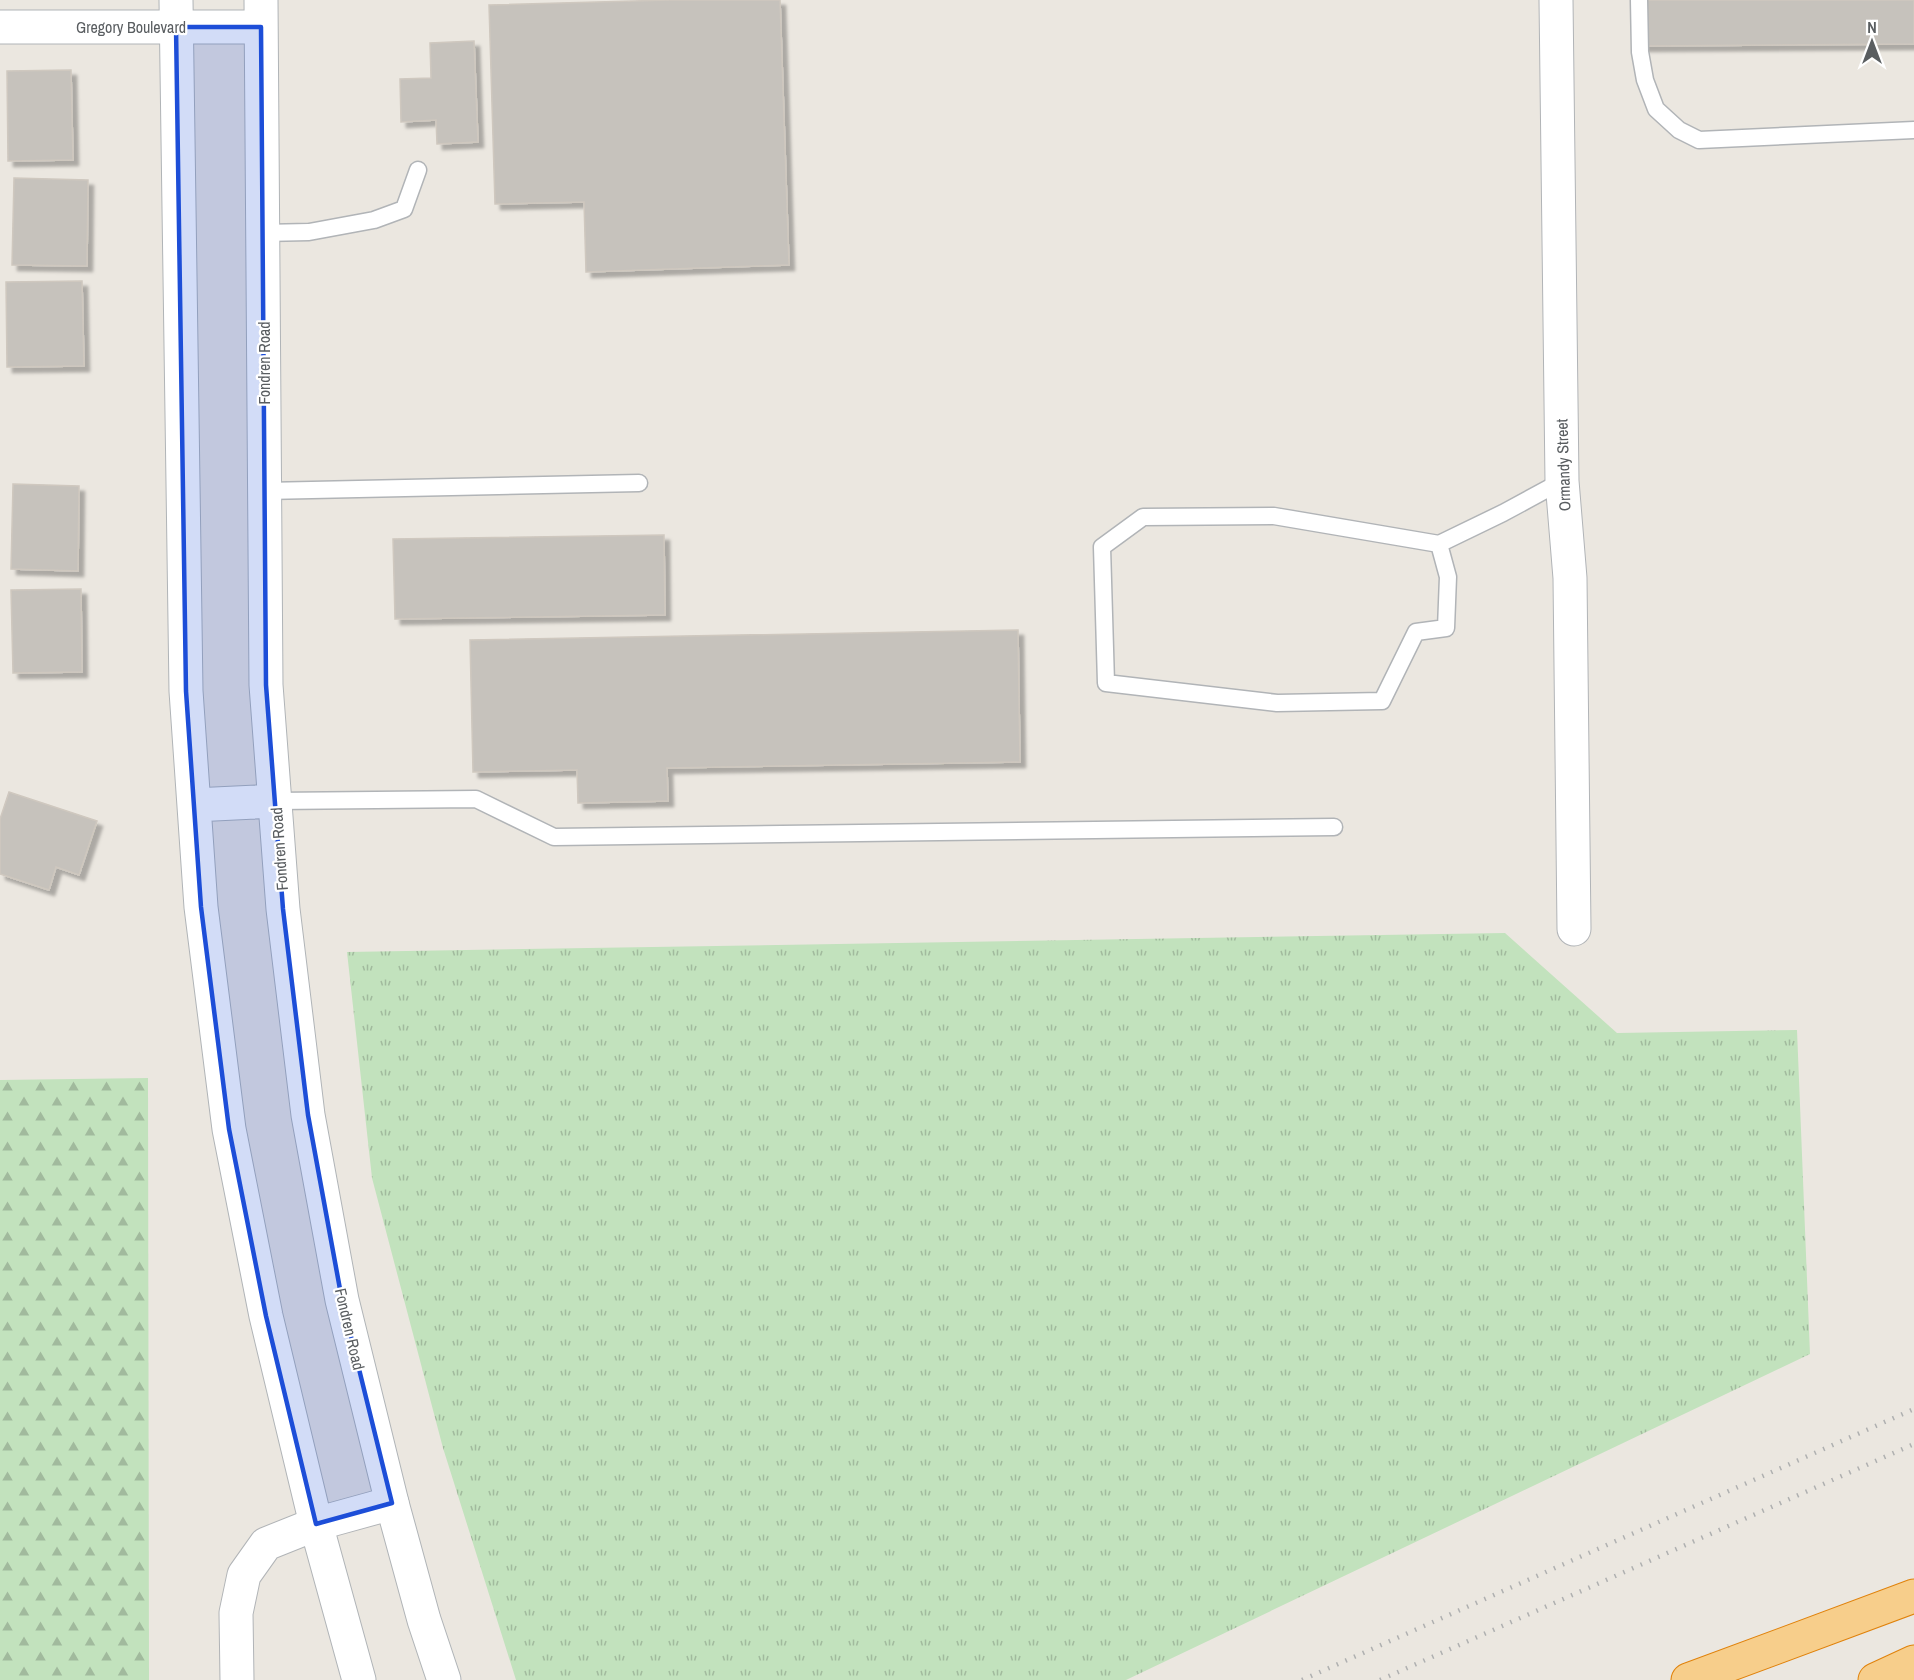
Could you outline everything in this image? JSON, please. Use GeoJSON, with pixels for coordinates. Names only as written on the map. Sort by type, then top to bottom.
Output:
{"type":"FeatureCollection","features":[{"type":"Feature","properties":{"kind":"highway"},"geometry":{"type":"LineString","coordinates":[[1688,1680],[1914,1596]]}},
{"type":"Feature","properties":{"kind":"highway"},"geometry":{"type":"LineString","coordinates":[[1875,1680],[1914,1662]]}},
{"type":"Feature","properties":{"kind":"main road","name":"Ormandy Street"},"geometry":{"type":"LineString","coordinates":[[1556,0],[1562,481],[1570,578],[1574,929]]}},
{"type":"Feature","properties":{"kind":"main road","name":"Gregory Boulevard"},"geometry":{"type":"LineString","coordinates":[[0,27],[176,13],[261,13]]}},
{"type":"Feature","properties":{"kind":"main road"},"geometry":{"type":"LineString","coordinates":[[176,13],[186,691],[201,907],[229,1129],[266,1316],[316,1524],[359,1680]]}},
{"type":"Feature","properties":{"kind":"main road","name":"Fondren Road"},"geometry":{"type":"LineString","coordinates":[[261,13],[266,685],[283,909],[308,1115],[342,1300],[392,1503],[424,1620],[444,1680]]}},
{"type":"Feature","properties":{"kind":"main road"},"geometry":{"type":"LineString","coordinates":[[194,806],[275,801]]}},
{"type":"Feature","properties":{"kind":"main road"},"geometry":{"type":"LineString","coordinates":[[237,1680],[236,1613],[244,1575],[266,1544],[316,1524],[392,1503]]}},
{"type":"Feature","properties":{"kind":"lane"},"geometry":{"type":"LineString","coordinates":[[1640,0],[1640,52],[1645,80],[1656,109],[1679,130],[1700,140],[1914,130]]}},
{"type":"Feature","properties":{"kind":"lane"},"geometry":{"type":"LineString","coordinates":[[263,233],[309,232],[374,220],[404,209],[417,170]]}},
{"type":"Feature","properties":{"kind":"lane"},"geometry":{"type":"LineString","coordinates":[[1439,544],[1448,578],[1446,628],[1416,632],[1382,701],[1277,703],[1106,683],[1102,548],[1143,517],[1274,516],[1439,544],[1562,481]]}},
{"type":"Feature","properties":{"kind":"lane"},"geometry":{"type":"LineString","coordinates":[[265,491],[639,483]]}},
{"type":"Feature","properties":{"kind":"lane"},"geometry":{"type":"LineString","coordinates":[[275,801],[476,799],[554,837],[1334,827]]}},
{"type":"Feature","properties":{"kind":"highlighted area"},"geometry":{"type":"Polygon","coordinates":[[[176,27],[261,27],[266,685],[283,909],[308,1115],[342,1300],[392,1503],[316,1524],[266,1316],[229,1129],[201,907],[186,691],[176,27]]]}},
{"type":"Feature","properties":{"kind":"green space"},"geometry":{"type":"Polygon","coordinates":[[[1505,933],[1617,1033],[1797,1030],[1810,1354],[1126,1680],[516,1680],[443,1448],[372,1178],[347,952],[1505,933]]]}},
{"type":"Feature","properties":{"kind":"green space"},"geometry":{"type":"Polygon","coordinates":[[[148,1078],[149,1680],[0,1680],[0,1080],[148,1078]]]}},
{"type":"Feature","properties":{"kind":"building"},"geometry":{"type":"Polygon","coordinates":[[[670,0],[780,0],[789,265],[586,272],[584,202],[495,204],[489,5],[670,0]]]}},
{"type":"Feature","properties":{"kind":"building"},"geometry":{"type":"Polygon","coordinates":[[[1641,0],[1914,0],[1914,44],[1641,46],[1641,0]]]}},
{"type":"Feature","properties":{"kind":"building"},"geometry":{"type":"Polygon","coordinates":[[[474,41],[478,142],[437,144],[436,120],[401,122],[400,79],[431,78],[430,43],[474,41]]]}},
{"type":"Feature","properties":{"kind":"building"},"geometry":{"type":"Polygon","coordinates":[[[71,70],[73,160],[8,161],[7,71],[71,70]]]}},
{"type":"Feature","properties":{"kind":"building"},"geometry":{"type":"Polygon","coordinates":[[[14,178],[88,180],[87,266],[12,265],[14,178]]]}},
{"type":"Feature","properties":{"kind":"building"},"geometry":{"type":"Polygon","coordinates":[[[82,281],[84,366],[7,367],[6,282],[82,281]]]}},
{"type":"Feature","properties":{"kind":"building"},"geometry":{"type":"Polygon","coordinates":[[[13,484],[79,486],[78,571],[11,569],[13,484]]]}},
{"type":"Feature","properties":{"kind":"building"},"geometry":{"type":"Polygon","coordinates":[[[664,535],[665,615],[395,619],[393,539],[664,535]]]}},
{"type":"Feature","properties":{"kind":"building"},"geometry":{"type":"Polygon","coordinates":[[[81,589],[82,672],[13,673],[11,590],[81,589]]]}},
{"type":"Feature","properties":{"kind":"building"},"geometry":{"type":"Polygon","coordinates":[[[1018,630],[1020,762],[667,768],[668,801],[578,803],[577,770],[473,772],[470,640],[1018,630]]]}},
{"type":"Feature","properties":{"kind":"building"},"geometry":{"type":"Polygon","coordinates":[[[9,792],[97,821],[79,875],[56,867],[49,890],[0,874],[0,819],[9,792]]]}},
{"type":"Feature","properties":{"kind":"railway"},"geometry":{"type":"LineString","coordinates":[[1302,1680],[1914,1409]]}},
{"type":"Feature","properties":{"kind":"railway"},"geometry":{"type":"LineString","coordinates":[[1380,1680],[1914,1444]]}}]}
